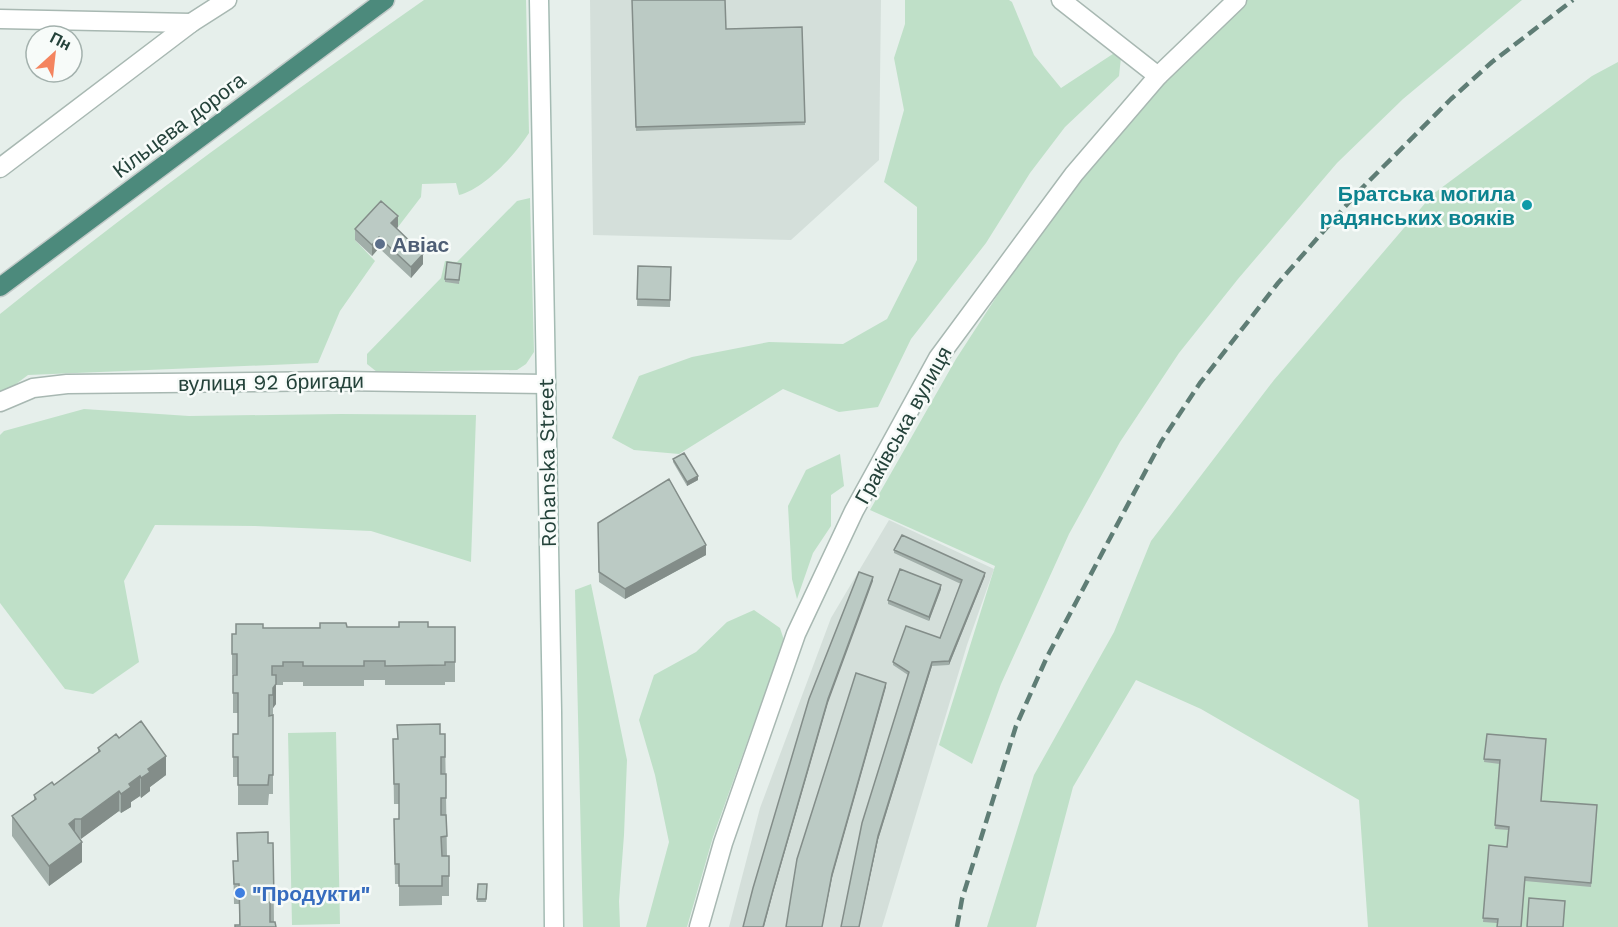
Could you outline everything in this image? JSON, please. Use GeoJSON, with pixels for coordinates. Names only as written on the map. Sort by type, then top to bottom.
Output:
{"type":"FeatureCollection","features":[{"type":"Feature","properties":{"kind":"highway","name":"Кільцева дорога"},"geometry":{"type":"LineString","coordinates":[[0,287],[385,0]]}},
{"type":"Feature","properties":{"kind":"street"},"geometry":{"type":"LineString","coordinates":[[0,168],[191,23],[226,0]]}},
{"type":"Feature","properties":{"kind":"street","name":"Rohanska Street"},"geometry":{"type":"LineString","coordinates":[[539,0],[554,927]]}},
{"type":"Feature","properties":{"kind":"street"},"geometry":{"type":"LineString","coordinates":[[1061,0],[1158,76]]}},
{"type":"Feature","properties":{"kind":"street","name":"Граківська вулиця"},"geometry":{"type":"LineString","coordinates":[[699,927],[723,843],[784,666],[811,600],[854,511],[938,358],[1074,174],[1158,76],[1237,0]]}},
{"type":"Feature","properties":{"kind":"street"},"geometry":{"type":"LineString","coordinates":[[0,19],[191,23]]}},
{"type":"Feature","properties":{"kind":"street","name":"вулиця 92 бригади"},"geometry":{"type":"LineString","coordinates":[[0,402],[33,388],[67,384],[339,381],[546,384]]}},
{"type":"Feature","properties":{"kind":"shaded area"},"geometry":{"type":"Polygon","coordinates":[[[590,0],[881,0],[879,160],[791,240],[593,235],[590,0]]]}},
{"type":"Feature","properties":{"kind":"shaded area"},"geometry":{"type":"Polygon","coordinates":[[[889,520],[994,569],[967,645],[882,927],[729,927],[760,808],[831,618],[889,520]]]}},
{"type":"Feature","properties":{"kind":"green space"},"geometry":{"type":"Polygon","coordinates":[[[424,0],[526,0],[529,133],[507,161],[479,186],[459,195],[456,183],[422,184],[421,197],[398,227],[381,212],[355,240],[375,261],[340,311],[318,363],[28,375],[0,396],[0,314],[209,154],[424,0]]]}},
{"type":"Feature","properties":{"kind":"green space"},"geometry":{"type":"Polygon","coordinates":[[[905,0],[1009,0],[1012,2],[1034,55],[1061,88],[1122,48],[1119,76],[1065,127],[1030,173],[986,243],[911,339],[878,407],[839,412],[783,389],[679,454],[634,450],[612,438],[639,376],[692,357],[769,342],[843,344],[887,319],[917,260],[917,207],[884,182],[904,110],[894,58],[905,24],[905,0]]]}},
{"type":"Feature","properties":{"kind":"green space"},"geometry":{"type":"Polygon","coordinates":[[[1245,0],[1522,0],[1403,99],[1337,163],[1238,279],[1179,353],[1120,442],[1069,534],[1001,684],[972,764],[939,745],[995,566],[870,510],[956,359],[1019,262],[1100,156],[1179,63],[1245,0]]]}},
{"type":"Feature","properties":{"kind":"green space"},"geometry":{"type":"Polygon","coordinates":[[[1618,62],[1618,927],[1368,927],[1359,800],[1201,709],[1136,680],[1073,787],[1036,927],[987,927],[1034,775],[1114,632],[1151,541],[1274,380],[1433,194],[1592,76],[1618,62]]]}},
{"type":"Feature","properties":{"kind":"green space"},"geometry":{"type":"Polygon","coordinates":[[[530,198],[534,352],[526,364],[517,370],[377,372],[367,364],[367,354],[441,278],[445,261],[457,262],[517,201],[530,198]]]}},
{"type":"Feature","properties":{"kind":"green space"},"geometry":{"type":"Polygon","coordinates":[[[84,409],[189,416],[476,415],[471,562],[371,531],[155,525],[124,581],[139,662],[93,694],[65,689],[0,603],[0,435],[4,431],[84,409]]]}},
{"type":"Feature","properties":{"kind":"green space"},"geometry":{"type":"Polygon","coordinates":[[[840,454],[844,486],[831,495],[831,526],[813,553],[797,599],[792,579],[788,506],[806,470],[840,454]]]}},
{"type":"Feature","properties":{"kind":"green space"},"geometry":{"type":"Polygon","coordinates":[[[591,584],[627,760],[619,901],[620,927],[583,927],[575,590],[591,584]]]}},
{"type":"Feature","properties":{"kind":"green space"},"geometry":{"type":"Polygon","coordinates":[[[754,610],[780,628],[784,640],[713,837],[687,927],[646,927],[669,842],[655,775],[639,720],[654,675],[696,652],[727,622],[754,610]]]}},
{"type":"Feature","properties":{"kind":"green space"},"geometry":{"type":"Polygon","coordinates":[[[336,732],[340,924],[292,925],[288,733],[336,732]]]}},
{"type":"Feature","properties":{"kind":"building"},"geometry":{"type":"Polygon","coordinates":[[[632,0],[725,0],[726,29],[802,27],[805,122],[636,127],[632,0]]]}},
{"type":"Feature","properties":{"kind":"building"},"geometry":{"type":"Polygon","coordinates":[[[381,201],[398,216],[391,223],[423,254],[411,267],[379,237],[372,245],[355,229],[381,201]]]}},
{"type":"Feature","properties":{"kind":"building"},"geometry":{"type":"Polygon","coordinates":[[[447,262],[461,264],[459,280],[445,279],[447,262]]]}},
{"type":"Feature","properties":{"kind":"building"},"geometry":{"type":"Polygon","coordinates":[[[638,266],[671,267],[670,300],[637,299],[638,266]]]}},
{"type":"Feature","properties":{"kind":"building"},"geometry":{"type":"Polygon","coordinates":[[[684,453],[698,476],[687,482],[673,459],[684,453]]]}},
{"type":"Feature","properties":{"kind":"building"},"geometry":{"type":"Polygon","coordinates":[[[669,479],[706,545],[625,589],[599,572],[598,523],[669,479]]]}},
{"type":"Feature","properties":{"kind":"building"},"geometry":{"type":"Polygon","coordinates":[[[902,535],[985,573],[949,661],[932,662],[878,836],[859,927],[841,927],[862,823],[909,672],[893,662],[906,626],[940,638],[962,580],[894,550],[902,535]]]}},
{"type":"Feature","properties":{"kind":"building"},"geometry":{"type":"Polygon","coordinates":[[[900,569],[941,585],[929,617],[888,600],[900,569]]]}},
{"type":"Feature","properties":{"kind":"building"},"geometry":{"type":"Polygon","coordinates":[[[859,572],[873,577],[828,699],[763,927],[743,927],[809,699],[859,572]]]}},
{"type":"Feature","properties":{"kind":"building"},"geometry":{"type":"Polygon","coordinates":[[[399,622],[428,622],[428,627],[455,627],[455,662],[445,662],[445,665],[385,666],[385,661],[364,661],[364,666],[303,666],[303,662],[283,662],[283,666],[272,666],[272,675],[276,675],[273,695],[269,695],[269,716],[273,715],[273,775],[269,775],[268,785],[238,785],[238,757],[233,757],[233,734],[238,734],[238,693],[233,693],[233,675],[237,675],[237,654],[232,654],[232,634],[236,634],[236,624],[263,624],[263,628],[320,628],[320,623],[346,623],[347,627],[399,627],[399,622]]]}},
{"type":"Feature","properties":{"kind":"building"},"geometry":{"type":"Polygon","coordinates":[[[856,673],[886,683],[832,874],[822,927],[786,927],[797,859],[856,673]]]}},
{"type":"Feature","properties":{"kind":"building"},"geometry":{"type":"Polygon","coordinates":[[[141,721],[166,756],[148,769],[150,772],[129,784],[131,787],[121,794],[119,791],[81,819],[75,819],[69,824],[82,842],[49,866],[12,816],[36,799],[34,795],[52,782],[54,785],[100,751],[98,748],[116,734],[119,738],[141,721]]]}},
{"type":"Feature","properties":{"kind":"building"},"geometry":{"type":"Polygon","coordinates":[[[440,724],[440,734],[445,734],[445,757],[441,757],[441,774],[446,774],[446,798],[441,798],[441,815],[446,815],[447,836],[441,837],[442,856],[449,856],[449,876],[442,876],[442,886],[399,886],[399,864],[395,864],[394,819],[399,819],[399,784],[394,784],[393,739],[398,739],[397,725],[440,724]]]}},
{"type":"Feature","properties":{"kind":"building"},"geometry":{"type":"Polygon","coordinates":[[[1487,734],[1546,739],[1541,801],[1597,805],[1591,883],[1525,877],[1521,927],[1497,927],[1498,919],[1483,918],[1489,845],[1507,847],[1509,827],[1495,825],[1500,760],[1484,759],[1487,734]]]}},
{"type":"Feature","properties":{"kind":"building"},"geometry":{"type":"Polygon","coordinates":[[[268,832],[268,843],[273,843],[274,902],[270,902],[270,922],[275,922],[276,927],[235,927],[235,925],[240,925],[239,884],[234,884],[233,861],[238,861],[237,833],[268,832]]]}},
{"type":"Feature","properties":{"kind":"building"},"geometry":{"type":"Polygon","coordinates":[[[478,884],[487,884],[486,899],[477,899],[478,884]]]}},
{"type":"Feature","properties":{"kind":"building"},"geometry":{"type":"Polygon","coordinates":[[[1529,898],[1565,901],[1563,927],[1527,927],[1529,898]]]}},
{"type":"Feature","properties":{"kind":"railway"},"geometry":{"type":"LineString","coordinates":[[957,927],[962,899],[1016,726],[1047,657],[1161,442],[1200,383],[1278,283],[1358,192],[1451,99],[1492,62],[1573,0]]}},
{"type":"Feature","properties":{"kind":"place","name":"Братська могила радянських вояків"},"geometry":{"type":"Point","coordinates":[1527,205]}},
{"type":"Feature","properties":{"kind":"place","name":"Авіас"},"geometry":{"type":"Point","coordinates":[380,244]}},
{"type":"Feature","properties":{"kind":"place","name":"\"Продукти\""},"geometry":{"type":"Point","coordinates":[240,893]}}]}
